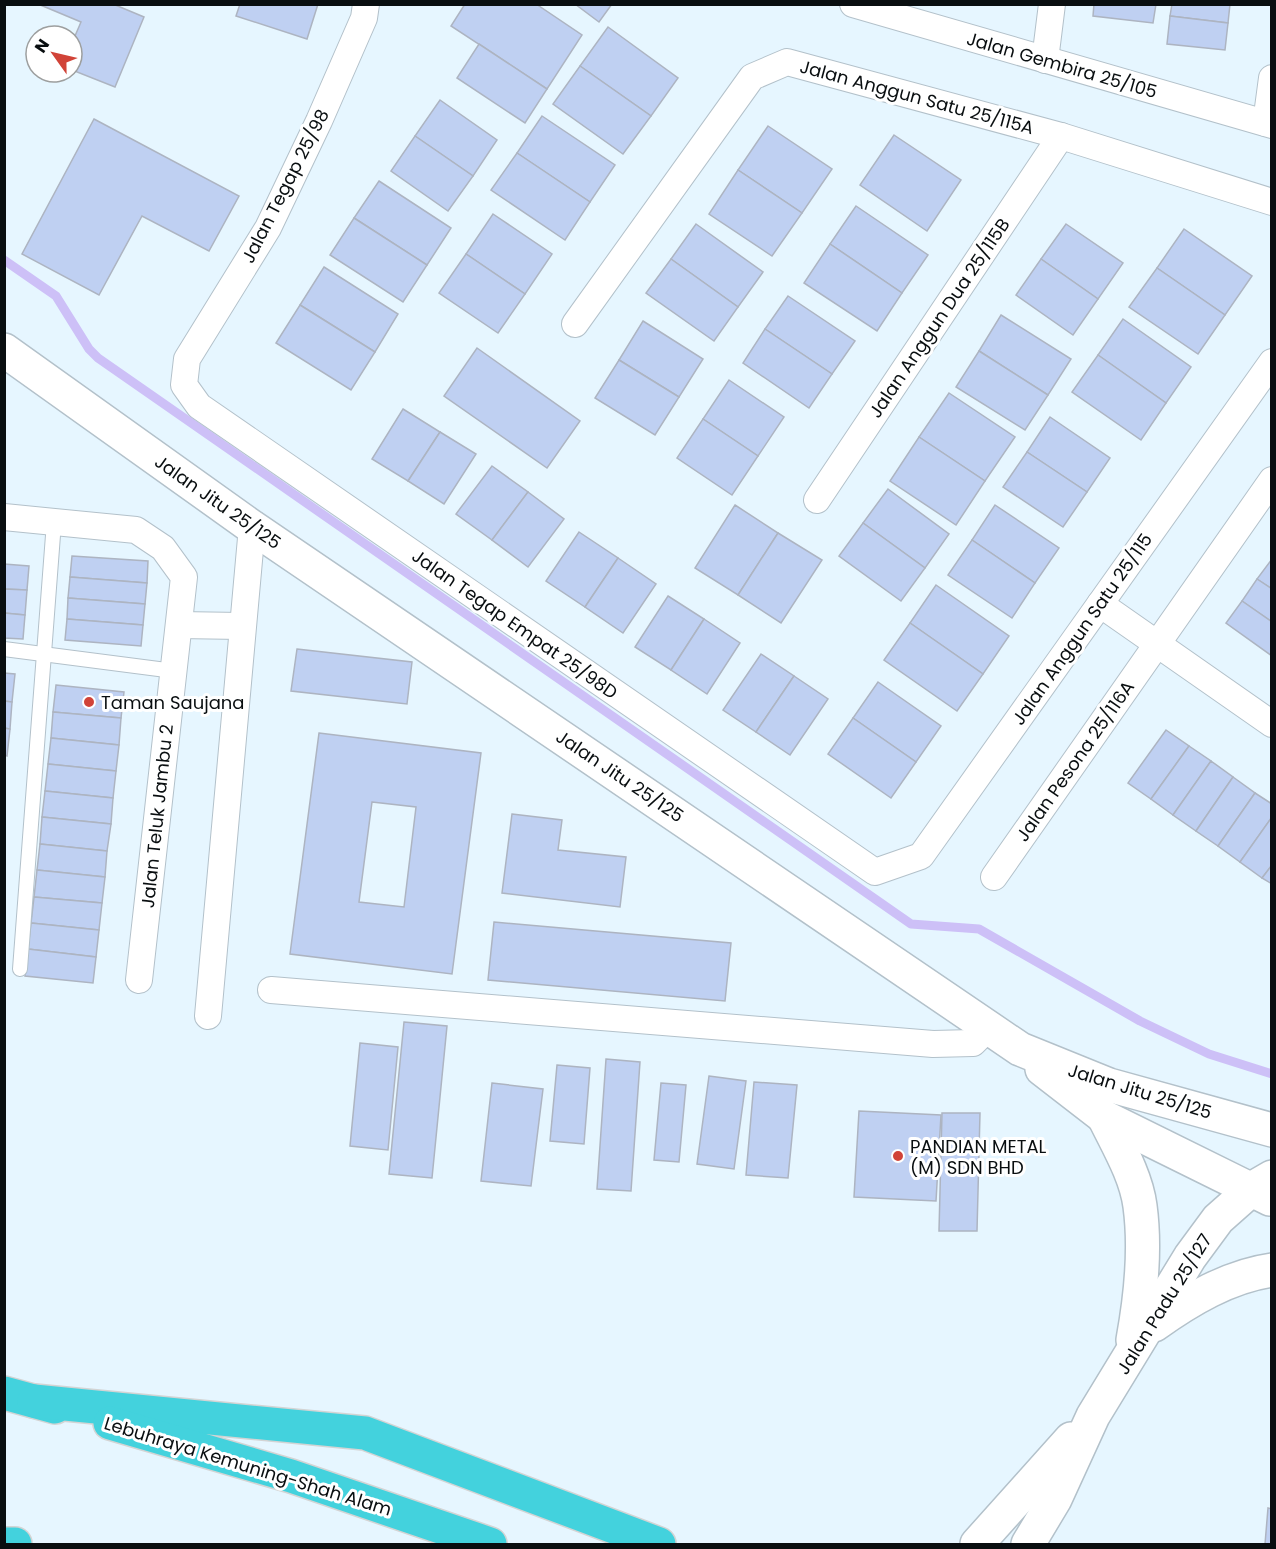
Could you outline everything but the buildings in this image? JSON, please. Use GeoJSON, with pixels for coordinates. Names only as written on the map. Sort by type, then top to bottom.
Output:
{"type":"FeatureCollection","features":[{"type":"Feature","properties":{"kind":"highway","name":"Lebuhraya Kemuning-Shah Alam"},"geometry":{"type":"LineString","coordinates":[[19,1397],[291,1476],[490,1545]]}},
{"type":"Feature","properties":{"kind":"highway"},"geometry":{"type":"LineString","coordinates":[[19,1397],[365,1433],[659,1545]]}},
{"type":"Feature","properties":{"kind":"highway"},"geometry":{"type":"LineString","coordinates":[[4,1544],[15,1545]]}},
{"type":"Feature","properties":{"kind":"street","name":"Jalan Tegap 25/98"},"geometry":{"type":"LineString","coordinates":[[187,359],[268,228],[324,110],[364,18],[366,4]]}},
{"type":"Feature","properties":{"kind":"street","name":"Jalan Gembira 25/105"},"geometry":{"type":"LineString","coordinates":[[853,4],[1269,124]]}},
{"type":"Feature","properties":{"kind":"street"},"geometry":{"type":"LineString","coordinates":[[1045,60],[1052,4]]}},
{"type":"Feature","properties":{"kind":"street","name":"Jalan Anggun Satu 25/115A"},"geometry":{"type":"LineString","coordinates":[[575,324],[752,76],[787,62],[1061,136],[1272,202]]}},
{"type":"Feature","properties":{"kind":"street"},"geometry":{"type":"LineString","coordinates":[[1269,124],[1272,78]]}},
{"type":"Feature","properties":{"kind":"street","name":"Jalan Anggun Dua 25/115B"},"geometry":{"type":"LineString","coordinates":[[817,500],[1061,136]]}},
{"type":"Feature","properties":{"kind":"street","name":"Jalan Jitu 25/125"},"geometry":{"type":"LineString","coordinates":[[4,350],[252,527],[1020,1049],[1109,1085],[1272,1130]]}},
{"type":"Feature","properties":{"kind":"street","name":"Jalan Tegap Empat 25/98D"},"geometry":{"type":"LineString","coordinates":[[187,359],[184,385],[199,406],[875,872]]}},
{"type":"Feature","properties":{"kind":"street","name":"Jalan Anggun Satu 25/115"},"geometry":{"type":"LineString","coordinates":[[875,872],[921,856],[1272,362]]}},
{"type":"Feature","properties":{"kind":"street","name":"Jalan Pesona 25/116A"},"geometry":{"type":"LineString","coordinates":[[993,877],[1272,480]]}},
{"type":"Feature","properties":{"kind":"street"},"geometry":{"type":"LineString","coordinates":[[4,517],[54,522]]}},
{"type":"Feature","properties":{"kind":"street","name":"Jalan Teluk Jambu 2"},"geometry":{"type":"LineString","coordinates":[[54,522],[136,530],[163,548],[184,577],[139,980]]}},
{"type":"Feature","properties":{"kind":"street"},"geometry":{"type":"LineString","coordinates":[[208,1016],[241,626],[252,527]]}},
{"type":"Feature","properties":{"kind":"street"},"geometry":{"type":"LineString","coordinates":[[1100,604],[1272,724]]}},
{"type":"Feature","properties":{"kind":"street"},"geometry":{"type":"LineString","coordinates":[[179,625],[241,626]]}},
{"type":"Feature","properties":{"kind":"street"},"geometry":{"type":"LineString","coordinates":[[271,990],[933,1044],[973,1043],[989,1027]]}},
{"type":"Feature","properties":{"kind":"street"},"geometry":{"type":"LineString","coordinates":[[1020,1049],[1055,1081],[1104,1117],[1265,1188]]}},
{"type":"Feature","properties":{"kind":"street"},"geometry":{"type":"LineString","coordinates":[[1104,1117],[1125,1160],[1140,1204],[1142,1245],[1140,1302],[1130,1359]]}},
{"type":"Feature","properties":{"kind":"street","name":"Jalan Padu 25/127"},"geometry":{"type":"LineString","coordinates":[[1028,1545],[1055,1499],[1093,1416],[1130,1359],[1190,1257],[1218,1219],[1265,1188]]}},
{"type":"Feature","properties":{"kind":"street"},"geometry":{"type":"LineString","coordinates":[[1148,1329],[1186,1303],[1228,1283],[1253,1273],[1272,1270]]}},
{"type":"Feature","properties":{"kind":"street","name":"Jalan Padu 25/127"},"geometry":{"type":"LineString","coordinates":[[977,1545],[1093,1416]]}},
{"type":"Feature","properties":{"kind":"lane"},"geometry":{"type":"LineString","coordinates":[[20,969],[54,522]]}},
{"type":"Feature","properties":{"kind":"lane"},"geometry":{"type":"LineString","coordinates":[[4,649],[174,671]]}},
{"type":"Feature","properties":{"kind":"waterway"},"geometry":{"type":"LineString","coordinates":[[4,260],[56,296],[89,349],[98,358],[911,924],[979,929],[1140,1021],[1209,1054],[1272,1074]]}},
{"type":"Feature","properties":{"kind":"place","name":"Taman Saujana"},"geometry":{"type":"Point","coordinates":[89,702]}},
{"type":"Feature","properties":{"kind":"place","name":"PANDIAN METAL (M) SDN BHD"},"geometry":{"type":"Point","coordinates":[898,1156]}}]}
